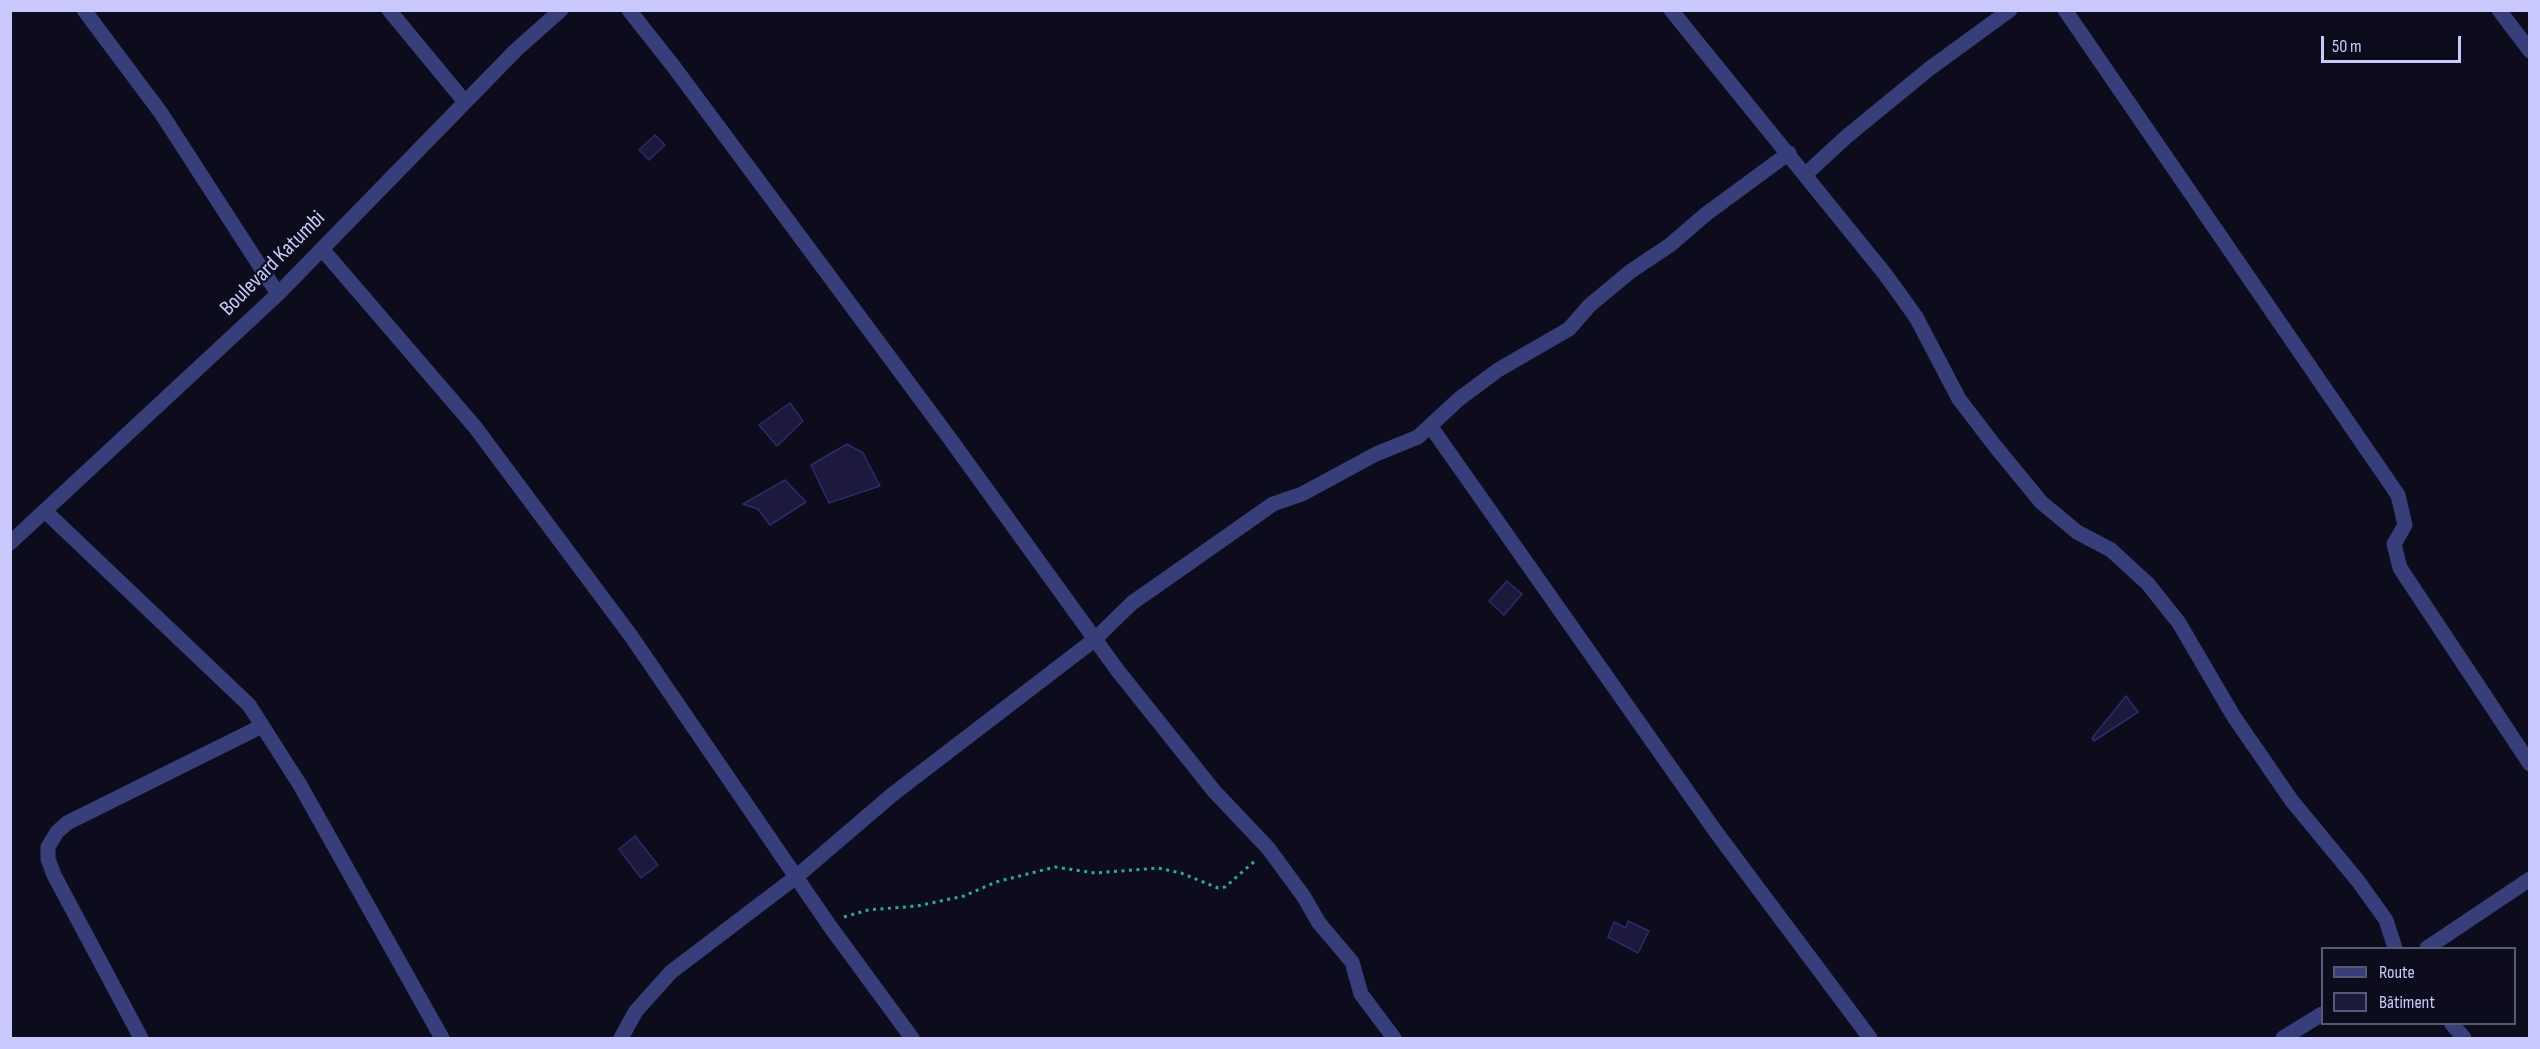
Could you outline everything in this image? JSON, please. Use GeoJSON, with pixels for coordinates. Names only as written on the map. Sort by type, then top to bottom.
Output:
{"type":"FeatureCollection","features":[{"type":"Feature","properties":{"kind":"street"},"geometry":{"type":"LineString","coordinates":[[84,10],[161,113],[278,294]]}},
{"type":"Feature","properties":{"kind":"street"},"geometry":{"type":"LineString","coordinates":[[389,10],[465,102]]}},
{"type":"Feature","properties":{"kind":"street","name":"Boulevard Katumbi"},"geometry":{"type":"LineString","coordinates":[[10,543],[278,294],[516,50],[561,10]]}},
{"type":"Feature","properties":{"kind":"street"},"geometry":{"type":"LineString","coordinates":[[629,10],[674,67],[941,426],[1094,640],[1207,782],[1268,849],[1304,897],[1319,923],[1352,962],[1361,994],[1394,1038]]}},
{"type":"Feature","properties":{"kind":"street"},"geometry":{"type":"LineString","coordinates":[[1671,10],[1806,174],[1910,309],[1959,399],[2041,502],[2078,532],[2111,550],[2148,584],[2179,623],[2235,717],[2280,784],[2386,920],[2395,947]]}},
{"type":"Feature","properties":{"kind":"street"},"geometry":{"type":"LineString","coordinates":[[1806,174],[1846,137],[1929,69],[2010,10]]}},
{"type":"Feature","properties":{"kind":"street"},"geometry":{"type":"LineString","coordinates":[[2065,10],[2398,495],[2405,525],[2394,544],[2400,568],[2529,764]]}},
{"type":"Feature","properties":{"kind":"street"},"geometry":{"type":"LineString","coordinates":[[2499,10],[2529,51]]}},
{"type":"Feature","properties":{"kind":"street"},"geometry":{"type":"LineString","coordinates":[[621,1038],[636,1011],[670,972],[796,877],[893,794],[1094,640],[1132,603],[1273,504],[1302,494],[1376,454],[1418,437],[1459,399],[1498,370],[1569,329],[1590,305],[1630,271],[1670,245],[1706,214],[1789,153]]}},
{"type":"Feature","properties":{"kind":"street"},"geometry":{"type":"LineString","coordinates":[[322,249],[483,437],[631,636],[829,925],[912,1038]]}},
{"type":"Feature","properties":{"kind":"street"},"geometry":{"type":"LineString","coordinates":[[1431,427],[1716,832],[1870,1038]]}},
{"type":"Feature","properties":{"kind":"street"},"geometry":{"type":"LineString","coordinates":[[45,511],[249,705],[306,794],[442,1038]]}},
{"type":"Feature","properties":{"kind":"street"},"geometry":{"type":"LineString","coordinates":[[141,1038],[54,875],[48,860],[48,847],[57,832],[67,823],[262,726]]}},
{"type":"Feature","properties":{"kind":"street"},"geometry":{"type":"LineString","coordinates":[[2428,947],[2529,879]]}},
{"type":"Feature","properties":{"kind":"street"},"geometry":{"type":"LineString","coordinates":[[2283,1038],[2321,1015]]}},
{"type":"Feature","properties":{"kind":"street"},"geometry":{"type":"LineString","coordinates":[[2454,1025],[2464,1038]]}},
{"type":"Feature","properties":{"kind":"path"},"geometry":{"type":"LineString","coordinates":[[829,925],[868,910],[917,906],[964,896],[996,882],[1055,867],[1095,873],[1158,868],[1181,873],[1218,888],[1225,887],[1268,849]]}},
{"type":"Feature","properties":{"kind":"building"},"geometry":{"type":"Polygon","coordinates":[[[655,135],[665,145],[649,160],[639,150],[655,135]]]}},
{"type":"Feature","properties":{"kind":"building"},"geometry":{"type":"Polygon","coordinates":[[[790,403],[803,421],[777,446],[759,425],[790,403]]]}},
{"type":"Feature","properties":{"kind":"building"},"geometry":{"type":"Polygon","coordinates":[[[847,444],[863,453],[880,486],[829,503],[811,465],[847,444]]]}},
{"type":"Feature","properties":{"kind":"building"},"geometry":{"type":"Polygon","coordinates":[[[785,480],[806,502],[770,525],[758,509],[743,504],[785,480]]]}},
{"type":"Feature","properties":{"kind":"building"},"geometry":{"type":"Polygon","coordinates":[[[1507,581],[1522,594],[1504,615],[1489,601],[1507,581]]]}},
{"type":"Feature","properties":{"kind":"building"},"geometry":{"type":"Polygon","coordinates":[[[2126,696],[2138,712],[2094,741],[2092,738],[2126,696]]]}},
{"type":"Feature","properties":{"kind":"building"},"geometry":{"type":"Polygon","coordinates":[[[635,836],[658,865],[641,878],[619,849],[635,836]]]}},
{"type":"Feature","properties":{"kind":"building"},"geometry":{"type":"Polygon","coordinates":[[[1628,921],[1649,931],[1638,953],[1608,937],[1614,922],[1626,928],[1628,921]]]}}]}
